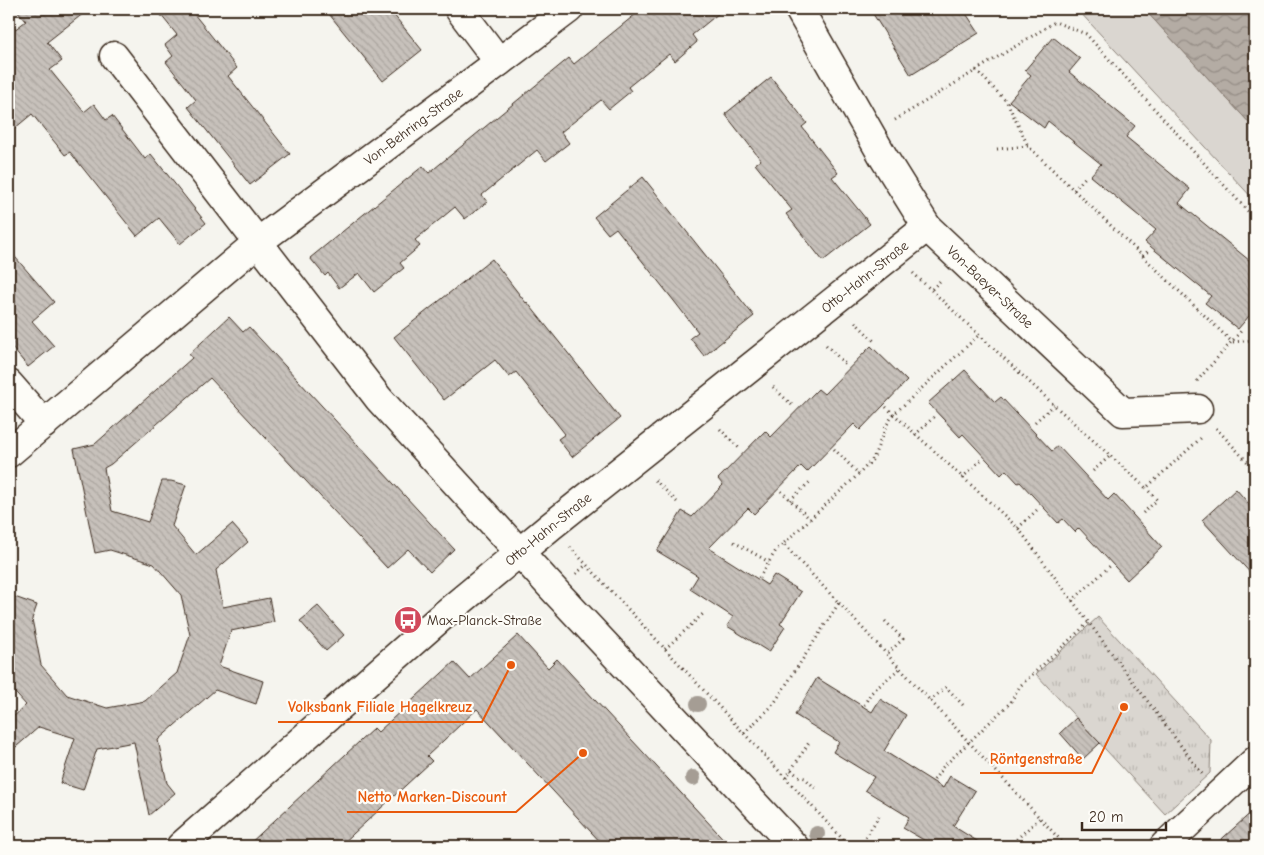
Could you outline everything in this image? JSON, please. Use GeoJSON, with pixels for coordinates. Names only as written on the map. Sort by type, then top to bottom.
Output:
{"type":"FeatureCollection","features":[{"type":"Feature","properties":{"kind":"street"},"geometry":{"type":"LineString","coordinates":[[459,9],[499,62]]}},
{"type":"Feature","properties":{"kind":"street","name":"Von-Behring-Straße"},"geometry":{"type":"LineString","coordinates":[[9,453],[258,242],[569,9]]}},
{"type":"Feature","properties":{"kind":"street","name":"Von-Baeyer-Straße"},"geometry":{"type":"LineString","coordinates":[[799,9],[927,228],[1123,412],[1206,418]]}},
{"type":"Feature","properties":{"kind":"street"},"geometry":{"type":"LineString","coordinates":[[114,56],[379,398],[794,846]]}},
{"type":"Feature","properties":{"kind":"street","name":"Otto-Hahn-Straße"},"geometry":{"type":"LineString","coordinates":[[182,846],[440,619],[551,526],[927,228]]}},
{"type":"Feature","properties":{"kind":"street"},"geometry":{"type":"LineString","coordinates":[[9,384],[44,424]]}},
{"type":"Feature","properties":{"kind":"street"},"geometry":{"type":"LineString","coordinates":[[1164,846],[1255,761]]}},
{"type":"Feature","properties":{"kind":"path"},"geometry":{"type":"LineString","coordinates":[[871,135],[1055,22],[1086,34],[1255,219]]}},
{"type":"Feature","properties":{"kind":"path"},"geometry":{"type":"LineString","coordinates":[[976,70],[1007,102],[1028,146],[1232,342],[1254,340],[1255,338]]}},
{"type":"Feature","properties":{"kind":"path"},"geometry":{"type":"LineString","coordinates":[[997,149],[1028,146]]}},
{"type":"Feature","properties":{"kind":"path"},"geometry":{"type":"LineString","coordinates":[[1074,190],[1087,175]]}},
{"type":"Feature","properties":{"kind":"path"},"geometry":{"type":"LineString","coordinates":[[1143,256],[1150,249]]}},
{"type":"Feature","properties":{"kind":"path"},"geometry":{"type":"LineString","coordinates":[[893,254],[1054,405],[1146,488],[1157,500],[1143,513]]}},
{"type":"Feature","properties":{"kind":"path"},"geometry":{"type":"LineString","coordinates":[[855,322],[875,342]]}},
{"type":"Feature","properties":{"kind":"path"},"geometry":{"type":"LineString","coordinates":[[1241,331],[1185,395],[1255,470]]}},
{"type":"Feature","properties":{"kind":"path"},"geometry":{"type":"LineString","coordinates":[[759,578],[777,549],[873,459],[886,426],[893,415],[980,334]]}},
{"type":"Feature","properties":{"kind":"path"},"geometry":{"type":"LineString","coordinates":[[826,345],[847,366]]}},
{"type":"Feature","properties":{"kind":"path"},"geometry":{"type":"LineString","coordinates":[[773,387],[794,407]]}},
{"type":"Feature","properties":{"kind":"path"},"geometry":{"type":"LineString","coordinates":[[1035,422],[1054,405]]}},
{"type":"Feature","properties":{"kind":"path"},"geometry":{"type":"LineString","coordinates":[[886,407],[1018,528],[1218,796]]}},
{"type":"Feature","properties":{"kind":"path"},"geometry":{"type":"LineString","coordinates":[[915,435],[936,415]]}},
{"type":"Feature","properties":{"kind":"path"},"geometry":{"type":"LineString","coordinates":[[1146,488],[1206,418]]}},
{"type":"Feature","properties":{"kind":"path"},"geometry":{"type":"LineString","coordinates":[[720,429],[741,450]]}},
{"type":"Feature","properties":{"kind":"path"},"geometry":{"type":"LineString","coordinates":[[834,449],[859,474]]}},
{"type":"Feature","properties":{"kind":"path"},"geometry":{"type":"LineString","coordinates":[[1092,471],[1110,456]]}},
{"type":"Feature","properties":{"kind":"path"},"geometry":{"type":"LineString","coordinates":[[962,478],[982,459]]}},
{"type":"Feature","properties":{"kind":"path"},"geometry":{"type":"LineString","coordinates":[[655,480],[677,502]]}},
{"type":"Feature","properties":{"kind":"path"},"geometry":{"type":"LineString","coordinates":[[790,500],[811,481]]}},
{"type":"Feature","properties":{"kind":"path"},"geometry":{"type":"LineString","coordinates":[[781,491],[810,520]]}},
{"type":"Feature","properties":{"kind":"path"},"geometry":{"type":"LineString","coordinates":[[1018,528],[1039,508]]}},
{"type":"Feature","properties":{"kind":"path"},"geometry":{"type":"LineString","coordinates":[[551,526],[849,846]]}},
{"type":"Feature","properties":{"kind":"path"},"geometry":{"type":"LineString","coordinates":[[734,542],[769,562]]}},
{"type":"Feature","properties":{"kind":"path"},"geometry":{"type":"LineString","coordinates":[[783,544],[1066,846]]}},
{"type":"Feature","properties":{"kind":"path"},"geometry":{"type":"LineString","coordinates":[[1072,601],[1110,566]]}},
{"type":"Feature","properties":{"kind":"path"},"geometry":{"type":"LineString","coordinates":[[744,733],[773,705],[839,604]]}},
{"type":"Feature","properties":{"kind":"path"},"geometry":{"type":"LineString","coordinates":[[665,649],[703,614]]}},
{"type":"Feature","properties":{"kind":"path"},"geometry":{"type":"LineString","coordinates":[[885,621],[903,639],[886,655]]}},
{"type":"Feature","properties":{"kind":"path"},"geometry":{"type":"LineString","coordinates":[[934,780],[943,767],[1011,702],[1020,686],[1088,623]]}},
{"type":"Feature","properties":{"kind":"path"},"geometry":{"type":"LineString","coordinates":[[864,705],[871,694],[900,668]]}},
{"type":"Feature","properties":{"kind":"path"},"geometry":{"type":"LineString","coordinates":[[930,701],[946,687],[963,705]]}},
{"type":"Feature","properties":{"kind":"path"},"geometry":{"type":"LineString","coordinates":[[786,778],[810,741]]}},
{"type":"Feature","properties":{"kind":"path"},"geometry":{"type":"LineString","coordinates":[[791,770],[798,776],[805,778],[815,788]]}},
{"type":"Feature","properties":{"kind":"path"},"geometry":{"type":"LineString","coordinates":[[860,846],[879,816]]}},
{"type":"Feature","properties":{"kind":"path"},"geometry":{"type":"LineString","coordinates":[[1010,846],[1040,818]]}},
{"type":"Feature","properties":{"kind":"green space"},"geometry":{"type":"Polygon","coordinates":[[[1077,9],[1144,9],[1255,129],[1255,201],[1077,9]]]}},
{"type":"Feature","properties":{"kind":"green space"},"geometry":{"type":"Polygon","coordinates":[[[1098,617],[1211,740],[1210,773],[1165,814],[1036,674],[1098,617]]]}},
{"type":"Feature","properties":{"kind":"water"},"geometry":{"type":"Polygon","coordinates":[[[1144,9],[1255,9],[1255,129],[1144,9]]]}},
{"type":"Feature","properties":{"kind":"building"},"geometry":{"type":"Polygon","coordinates":[[[16,9],[89,9],[47,42],[62,61],[50,70],[84,112],[94,104],[106,120],[112,116],[145,159],[151,154],[206,223],[180,244],[159,218],[137,236],[70,152],[65,155],[32,114],[9,133],[9,34],[26,21],[16,9]]]}},
{"type":"Feature","properties":{"kind":"building"},"geometry":{"type":"Polygon","coordinates":[[[156,9],[190,9],[237,68],[228,76],[290,154],[250,185],[188,107],[196,100],[166,62],[173,56],[165,45],[177,35],[156,9]]]}},
{"type":"Feature","properties":{"kind":"building"},"geometry":{"type":"Polygon","coordinates":[[[325,9],[389,9],[422,50],[383,81],[325,9]]]}},
{"type":"Feature","properties":{"kind":"building"},"geometry":{"type":"Polygon","coordinates":[[[642,9],[724,9],[692,35],[697,42],[675,61],[669,54],[628,87],[631,91],[609,109],[601,100],[561,132],[569,143],[546,161],[537,150],[482,195],[487,202],[465,219],[455,207],[415,240],[420,246],[400,263],[404,268],[374,292],[359,273],[339,288],[328,273],[325,276],[310,258],[423,166],[429,173],[569,58],[574,64],[642,9]]]}},
{"type":"Feature","properties":{"kind":"building"},"geometry":{"type":"Polygon","coordinates":[[[870,9],[963,9],[979,33],[911,75],[870,9]]]}},
{"type":"Feature","properties":{"kind":"building"},"geometry":{"type":"Polygon","coordinates":[[[1053,37],[1080,59],[1069,72],[1135,126],[1126,137],[1190,189],[1179,203],[1255,265],[1255,309],[1238,329],[1205,303],[1211,296],[1145,242],[1156,230],[1090,176],[1101,164],[1048,121],[1044,128],[1009,101],[1031,75],[1025,70],[1053,37]]]}},
{"type":"Feature","properties":{"kind":"building"},"geometry":{"type":"Polygon","coordinates":[[[771,77],[807,123],[802,127],[838,173],[832,177],[870,224],[823,261],[786,214],[792,210],[755,164],[761,160],[725,114],[771,77]]]}},
{"type":"Feature","properties":{"kind":"building"},"geometry":{"type":"Polygon","coordinates":[[[643,177],[754,316],[704,356],[690,338],[698,332],[674,301],[616,228],[608,234],[594,217],[643,177]]]}},
{"type":"Feature","properties":{"kind":"building"},"geometry":{"type":"Polygon","coordinates":[[[9,250],[54,302],[32,321],[54,346],[28,367],[9,344],[9,250]]]}},
{"type":"Feature","properties":{"kind":"building"},"geometry":{"type":"Polygon","coordinates":[[[492,259],[620,418],[572,457],[558,439],[565,434],[516,372],[509,377],[495,360],[444,400],[394,337],[492,259]]]}},
{"type":"Feature","properties":{"kind":"building"},"geometry":{"type":"Polygon","coordinates":[[[229,317],[243,332],[249,327],[454,549],[430,572],[408,549],[387,568],[210,378],[104,468],[112,511],[148,522],[162,481],[186,485],[172,526],[196,555],[232,524],[248,542],[216,570],[223,607],[269,598],[274,622],[231,631],[219,666],[263,681],[256,704],[215,690],[158,740],[167,783],[175,793],[149,815],[134,742],[97,749],[83,790],[60,783],[75,738],[39,727],[9,753],[9,721],[26,705],[9,686],[9,595],[37,605],[32,619],[41,665],[67,695],[107,708],[145,701],[177,673],[190,635],[181,595],[154,564],[110,550],[95,553],[74,449],[95,444],[192,358],[189,354],[229,317]]]}},
{"type":"Feature","properties":{"kind":"building"},"geometry":{"type":"Polygon","coordinates":[[[871,346],[907,381],[860,430],[854,424],[807,472],[801,466],[754,514],[748,508],[709,548],[767,585],[774,575],[801,592],[780,624],[785,627],[769,652],[727,626],[733,617],[690,589],[698,576],[657,551],[682,511],[692,517],[723,485],[718,479],[765,431],[771,437],[818,389],[824,394],[871,346]]]}},
{"type":"Feature","properties":{"kind":"building"},"geometry":{"type":"Polygon","coordinates":[[[965,370],[995,402],[1001,397],[1052,451],[1058,446],[1108,500],[1114,494],[1162,547],[1127,580],[1079,528],[1075,532],[1063,519],[1058,523],[1020,482],[1018,483],[1006,470],[1001,475],[963,434],[960,437],[928,403],[965,370]]]}},
{"type":"Feature","properties":{"kind":"building"},"geometry":{"type":"Polygon","coordinates":[[[1236,489],[1255,511],[1255,578],[1202,520],[1236,489]]]}},
{"type":"Feature","properties":{"kind":"building"},"geometry":{"type":"Polygon","coordinates":[[[318,606],[344,635],[326,651],[300,621],[318,606]]]}},
{"type":"Feature","properties":{"kind":"building"},"geometry":{"type":"Polygon","coordinates":[[[518,635],[548,668],[557,659],[730,846],[604,846],[477,709],[427,756],[432,761],[340,846],[247,846],[374,728],[378,732],[454,662],[470,679],[518,635]]]}},
{"type":"Feature","properties":{"kind":"building"},"geometry":{"type":"Polygon","coordinates":[[[817,678],[872,712],[880,699],[906,715],[884,751],[943,788],[950,776],[975,791],[953,826],[985,846],[934,846],[903,828],[909,817],[865,790],[874,777],[833,752],[839,742],[795,715],[817,678]]]}},
{"type":"Feature","properties":{"kind":"building"},"geometry":{"type":"Polygon","coordinates":[[[1076,718],[1100,743],[1083,759],[1060,733],[1076,718]]]}},
{"type":"Feature","properties":{"kind":"building"},"geometry":{"type":"Polygon","coordinates":[[[1255,809],[1255,846],[1214,846],[1255,809]]]}},
{"type":"Feature","properties":{"kind":"place","name":"Max-Planck-Straße"},"geometry":{"type":"Point","coordinates":[408,620]}},
{"type":"Feature","properties":{"kind":"place","name":"Volksbank Filiale Hagelkreuz"},"geometry":{"type":"Point","coordinates":[511,665]}},
{"type":"Feature","properties":{"kind":"place","name":"Röntgenstraße"},"geometry":{"type":"Point","coordinates":[1124,707]}},
{"type":"Feature","properties":{"kind":"place","name":"Netto Marken-Discount"},"geometry":{"type":"Point","coordinates":[583,753]}}]}
